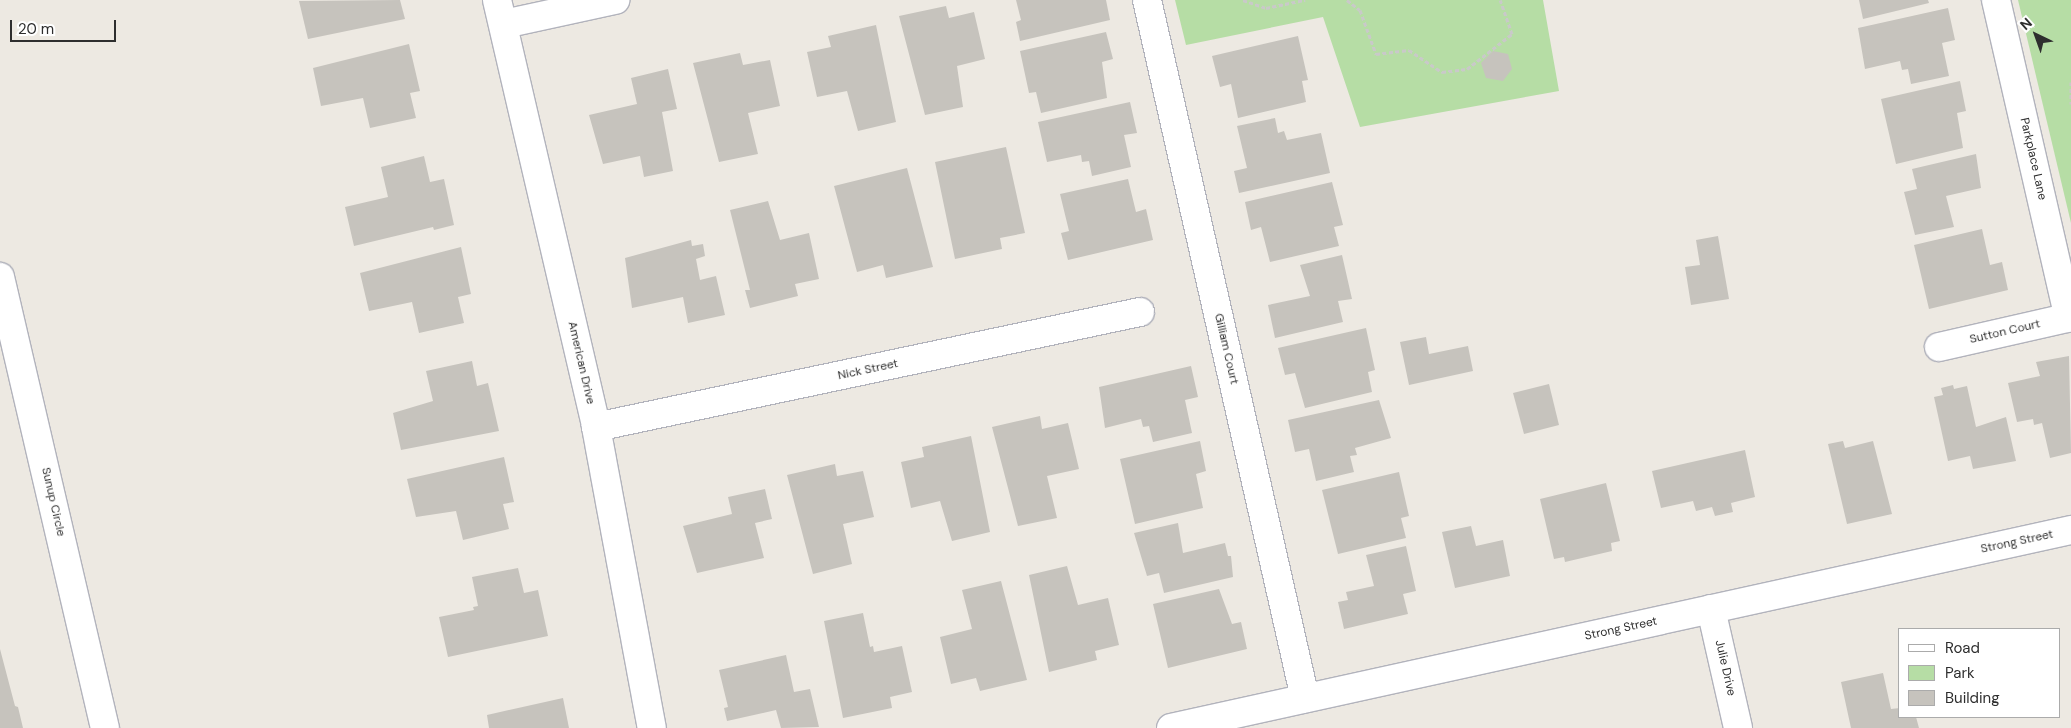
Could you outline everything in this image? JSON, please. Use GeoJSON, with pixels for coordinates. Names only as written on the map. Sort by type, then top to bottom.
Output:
{"type":"FeatureCollection","features":[{"type":"Feature","properties":{"kind":"street"},"geometry":{"type":"LineString","coordinates":[[500,12],[616,0]]}},
{"type":"Feature","properties":{"kind":"street","name":"Gilliam Court"},"geometry":{"type":"LineString","coordinates":[[1147,0],[1306,698]]}},
{"type":"Feature","properties":{"kind":"street","name":"Parkplace Lane"},"geometry":{"type":"LineString","coordinates":[[1996,0],[2070,317]]}},
{"type":"Feature","properties":{"kind":"street","name":"American Drive"},"geometry":{"type":"LineString","coordinates":[[500,12],[596,428],[652,728]]}},
{"type":"Feature","properties":{"kind":"street","name":"Sunup Circle"},"geometry":{"type":"LineString","coordinates":[[0,277],[105,728]]}},
{"type":"Feature","properties":{"kind":"street","name":"Nick Street"},"geometry":{"type":"LineString","coordinates":[[596,428],[1140,312]]}},
{"type":"Feature","properties":{"kind":"street","name":"Sutton Court"},"geometry":{"type":"LineString","coordinates":[[1939,347],[2070,317]]}},
{"type":"Feature","properties":{"kind":"street","name":"Strong Street"},"geometry":{"type":"LineString","coordinates":[[1171,728],[2071,530]]}},
{"type":"Feature","properties":{"kind":"street","name":"Julie Drive"},"geometry":{"type":"LineString","coordinates":[[1711,609],[1738,728]]}},
{"type":"Feature","properties":{"kind":"path"},"geometry":{"type":"LineString","coordinates":[[1243,0],[1266,8],[1305,0]]}},
{"type":"Feature","properties":{"kind":"path"},"geometry":{"type":"LineString","coordinates":[[1347,0],[1360,10],[1376,54],[1409,50],[1442,72],[1467,69],[1512,34],[1500,0]]}},
{"type":"Feature","properties":{"kind":"path"},"geometry":{"type":"LineString","coordinates":[[2071,82],[2071,104]]}},
{"type":"Feature","properties":{"kind":"green space"},"geometry":{"type":"Polygon","coordinates":[[[1175,0],[1543,0],[1559,91],[1360,127],[1323,17],[1186,45],[1175,0]]]}},
{"type":"Feature","properties":{"kind":"green space"},"geometry":{"type":"Polygon","coordinates":[[[2018,0],[2071,0],[2071,223],[2018,0]]]}},
{"type":"Feature","properties":{"kind":"building"},"geometry":{"type":"Polygon","coordinates":[[[400,0],[405,19],[308,39],[299,1],[400,0]]]}},
{"type":"Feature","properties":{"kind":"building"},"geometry":{"type":"Polygon","coordinates":[[[1016,0],[1106,0],[1110,20],[1020,41],[1016,22],[1021,20],[1016,0]]]}},
{"type":"Feature","properties":{"kind":"building"},"geometry":{"type":"Polygon","coordinates":[[[1859,0],[1928,0],[1929,3],[1863,19],[1859,0]]]}},
{"type":"Feature","properties":{"kind":"building"},"geometry":{"type":"Polygon","coordinates":[[[946,6],[949,18],[974,12],[985,59],[957,66],[963,107],[925,115],[899,16],[946,6]]]}},
{"type":"Feature","properties":{"kind":"building"},"geometry":{"type":"Polygon","coordinates":[[[1948,8],[1955,40],[1942,43],[1949,76],[1911,84],[1908,69],[1902,70],[1900,61],[1865,69],[1858,28],[1948,8]]]}},
{"type":"Feature","properties":{"kind":"building"},"geometry":{"type":"Polygon","coordinates":[[[876,25],[896,122],[858,131],[847,91],[817,97],[807,52],[831,47],[828,36],[876,25]]]}},
{"type":"Feature","properties":{"kind":"building"},"geometry":{"type":"Polygon","coordinates":[[[1106,32],[1113,59],[1102,62],[1107,98],[1041,113],[1036,92],[1029,93],[1020,51],[1106,32]]]}},
{"type":"Feature","properties":{"kind":"building"},"geometry":{"type":"Polygon","coordinates":[[[1298,36],[1308,80],[1302,81],[1306,102],[1238,118],[1231,84],[1220,87],[1212,56],[1298,36]]]}},
{"type":"Feature","properties":{"kind":"building"},"geometry":{"type":"Polygon","coordinates":[[[409,44],[420,91],[410,93],[416,118],[370,128],[363,98],[321,106],[313,68],[409,44]]]}},
{"type":"Feature","properties":{"kind":"building"},"geometry":{"type":"Polygon","coordinates":[[[1493,51],[1508,54],[1512,69],[1503,81],[1486,78],[1481,63],[1493,51]]]}},
{"type":"Feature","properties":{"kind":"building"},"geometry":{"type":"Polygon","coordinates":[[[740,53],[743,65],[770,60],[780,106],[748,113],[758,154],[719,162],[693,63],[740,53]]]}},
{"type":"Feature","properties":{"kind":"building"},"geometry":{"type":"Polygon","coordinates":[[[668,69],[677,109],[662,112],[673,171],[644,177],[640,156],[603,164],[589,115],[637,104],[631,78],[668,69]]]}},
{"type":"Feature","properties":{"kind":"building"},"geometry":{"type":"Polygon","coordinates":[[[1960,81],[1966,111],[1957,113],[1963,148],[1896,164],[1881,99],[1960,81]]]}},
{"type":"Feature","properties":{"kind":"building"},"geometry":{"type":"Polygon","coordinates":[[[1130,102],[1137,133],[1124,135],[1131,167],[1092,176],[1089,161],[1082,162],[1081,155],[1047,162],[1038,122],[1130,102]]]}},
{"type":"Feature","properties":{"kind":"building"},"geometry":{"type":"Polygon","coordinates":[[[1275,118],[1278,133],[1284,131],[1287,140],[1321,133],[1330,173],[1239,193],[1234,171],[1247,168],[1237,126],[1275,118]]]}},
{"type":"Feature","properties":{"kind":"building"},"geometry":{"type":"Polygon","coordinates":[[[1006,147],[1025,233],[1000,238],[1002,249],[955,259],[935,162],[1006,147]]]}},
{"type":"Feature","properties":{"kind":"building"},"geometry":{"type":"Polygon","coordinates":[[[1976,154],[1981,188],[1946,196],[1954,227],[1915,235],[1904,192],[1917,189],[1912,169],[1976,154]]]}},
{"type":"Feature","properties":{"kind":"building"},"geometry":{"type":"Polygon","coordinates":[[[424,156],[430,182],[444,179],[454,225],[434,230],[433,227],[354,246],[345,207],[388,197],[381,167],[424,156]]]}},
{"type":"Feature","properties":{"kind":"building"},"geometry":{"type":"Polygon","coordinates":[[[907,168],[933,267],[886,278],[883,265],[857,272],[834,186],[907,168]]]}},
{"type":"Feature","properties":{"kind":"building"},"geometry":{"type":"Polygon","coordinates":[[[1128,179],[1136,212],[1146,209],[1153,240],[1068,260],[1061,233],[1069,231],[1060,194],[1128,179]]]}},
{"type":"Feature","properties":{"kind":"building"},"geometry":{"type":"Polygon","coordinates":[[[1332,182],[1343,225],[1334,227],[1339,246],[1270,262],[1261,227],[1251,230],[1245,202],[1332,182]]]}},
{"type":"Feature","properties":{"kind":"building"},"geometry":{"type":"Polygon","coordinates":[[[768,201],[780,240],[809,233],[819,279],[795,284],[798,296],[750,308],[745,290],[750,290],[730,210],[768,201]]]}},
{"type":"Feature","properties":{"kind":"building"},"geometry":{"type":"Polygon","coordinates":[[[1982,229],[1990,265],[2002,262],[2008,290],[1929,309],[1914,245],[1982,229]]]}},
{"type":"Feature","properties":{"kind":"building"},"geometry":{"type":"Polygon","coordinates":[[[1718,236],[1729,299],[1691,305],[1685,267],[1700,265],[1696,240],[1718,236]]]}},
{"type":"Feature","properties":{"kind":"building"},"geometry":{"type":"Polygon","coordinates":[[[691,240],[692,246],[703,244],[705,256],[696,259],[700,280],[716,276],[725,315],[688,323],[683,297],[632,308],[625,258],[691,240]]]}},
{"type":"Feature","properties":{"kind":"building"},"geometry":{"type":"Polygon","coordinates":[[[461,247],[471,294],[458,297],[464,323],[419,333],[412,302],[369,311],[360,273],[461,247]]]}},
{"type":"Feature","properties":{"kind":"building"},"geometry":{"type":"Polygon","coordinates":[[[1342,255],[1352,299],[1338,301],[1343,322],[1275,338],[1268,305],[1310,296],[1300,265],[1342,255]]]}},
{"type":"Feature","properties":{"kind":"building"},"geometry":{"type":"Polygon","coordinates":[[[1366,328],[1375,370],[1368,372],[1372,392],[1305,408],[1295,373],[1285,375],[1278,348],[1366,328]]]}},
{"type":"Feature","properties":{"kind":"building"},"geometry":{"type":"Polygon","coordinates":[[[1426,337],[1429,354],[1468,346],[1473,371],[1409,385],[1400,342],[1426,337]]]}},
{"type":"Feature","properties":{"kind":"building"},"geometry":{"type":"Polygon","coordinates":[[[2069,356],[2071,453],[2050,458],[2042,423],[2034,425],[2033,419],[2017,422],[2008,383],[2040,376],[2036,362],[2069,356]]]}},
{"type":"Feature","properties":{"kind":"building"},"geometry":{"type":"Polygon","coordinates":[[[472,361],[477,386],[488,383],[499,431],[401,450],[393,413],[433,401],[426,371],[472,361]]]}},
{"type":"Feature","properties":{"kind":"building"},"geometry":{"type":"Polygon","coordinates":[[[1191,366],[1198,397],[1185,400],[1192,433],[1153,442],[1149,426],[1143,427],[1141,419],[1105,428],[1099,387],[1191,366]]]}},
{"type":"Feature","properties":{"kind":"building"},"geometry":{"type":"Polygon","coordinates":[[[1549,384],[1559,425],[1524,434],[1513,393],[1549,384]]]}},
{"type":"Feature","properties":{"kind":"building"},"geometry":{"type":"Polygon","coordinates":[[[1953,385],[1954,389],[1967,386],[1976,427],[2006,417],[2016,461],[1973,469],[1970,456],[1948,461],[1934,397],[1943,395],[1941,388],[1953,385]]]}},
{"type":"Feature","properties":{"kind":"building"},"geometry":{"type":"Polygon","coordinates":[[[1379,400],[1391,438],[1355,448],[1357,455],[1350,456],[1354,472],[1316,481],[1309,449],[1295,452],[1288,420],[1379,400]]]}},
{"type":"Feature","properties":{"kind":"building"},"geometry":{"type":"Polygon","coordinates":[[[1040,416],[1042,429],[1068,423],[1079,469],[1047,476],[1057,518],[1018,526],[992,427],[1040,416]]]}},
{"type":"Feature","properties":{"kind":"building"},"geometry":{"type":"Polygon","coordinates":[[[971,436],[990,532],[952,541],[940,501],[911,508],[901,462],[924,457],[922,447],[971,436]]]}},
{"type":"Feature","properties":{"kind":"building"},"geometry":{"type":"Polygon","coordinates":[[[1200,441],[1206,471],[1196,474],[1203,508],[1135,524],[1120,459],[1200,441]]]}},
{"type":"Feature","properties":{"kind":"building"},"geometry":{"type":"Polygon","coordinates":[[[1843,441],[1845,448],[1873,441],[1892,514],[1847,524],[1828,444],[1843,441]]]}},
{"type":"Feature","properties":{"kind":"building"},"geometry":{"type":"Polygon","coordinates":[[[1745,450],[1755,497],[1731,503],[1733,512],[1715,516],[1712,507],[1696,511],[1693,501],[1661,508],[1652,471],[1745,450]]]}},
{"type":"Feature","properties":{"kind":"building"},"geometry":{"type":"Polygon","coordinates":[[[504,457],[514,502],[503,504],[509,529],[463,540],[456,511],[416,517],[407,479],[504,457]]]}},
{"type":"Feature","properties":{"kind":"building"},"geometry":{"type":"Polygon","coordinates":[[[835,464],[837,476],[863,471],[874,517],[843,524],[852,564],[813,574],[787,475],[835,464]]]}},
{"type":"Feature","properties":{"kind":"building"},"geometry":{"type":"Polygon","coordinates":[[[1399,472],[1409,516],[1401,518],[1406,538],[1338,554],[1322,490],[1399,472]]]}},
{"type":"Feature","properties":{"kind":"building"},"geometry":{"type":"Polygon","coordinates":[[[1606,483],[1620,541],[1611,543],[1612,551],[1565,562],[1564,557],[1554,559],[1540,499],[1606,483]]]}},
{"type":"Feature","properties":{"kind":"building"},"geometry":{"type":"Polygon","coordinates":[[[765,489],[772,519],[755,523],[764,558],[697,573],[683,526],[732,514],[728,497],[765,489]]]}},
{"type":"Feature","properties":{"kind":"building"},"geometry":{"type":"Polygon","coordinates":[[[1178,523],[1183,553],[1225,543],[1228,556],[1231,556],[1233,577],[1164,593],[1159,573],[1147,576],[1134,533],[1178,523]]]}},
{"type":"Feature","properties":{"kind":"building"},"geometry":{"type":"Polygon","coordinates":[[[1471,526],[1476,546],[1503,540],[1510,576],[1455,588],[1442,532],[1471,526]]]}},
{"type":"Feature","properties":{"kind":"building"},"geometry":{"type":"Polygon","coordinates":[[[1406,546],[1416,591],[1403,594],[1408,614],[1344,629],[1338,602],[1348,600],[1346,592],[1374,586],[1366,555],[1406,546]]]}},
{"type":"Feature","properties":{"kind":"building"},"geometry":{"type":"Polygon","coordinates":[[[1067,566],[1078,605],[1108,598],[1119,645],[1095,651],[1097,660],[1049,672],[1029,575],[1067,566]]]}},
{"type":"Feature","properties":{"kind":"building"},"geometry":{"type":"Polygon","coordinates":[[[518,568],[524,593],[538,590],[548,636],[448,657],[439,617],[474,610],[473,607],[478,606],[472,577],[518,568]]]}},
{"type":"Feature","properties":{"kind":"building"},"geometry":{"type":"Polygon","coordinates":[[[1001,581],[1027,680],[980,691],[976,678],[951,684],[940,637],[972,629],[962,590],[1001,581]]]}},
{"type":"Feature","properties":{"kind":"building"},"geometry":{"type":"Polygon","coordinates":[[[1219,589],[1232,624],[1241,622],[1247,649],[1168,668],[1153,604],[1219,589]]]}},
{"type":"Feature","properties":{"kind":"building"},"geometry":{"type":"Polygon","coordinates":[[[863,613],[870,647],[873,646],[874,652],[902,646],[912,692],[890,697],[892,708],[843,718],[824,621],[863,613]]]}},
{"type":"Feature","properties":{"kind":"building"},"geometry":{"type":"Polygon","coordinates":[[[0,649],[15,706],[18,707],[23,728],[0,728],[0,649]]]}},
{"type":"Feature","properties":{"kind":"building"},"geometry":{"type":"Polygon","coordinates":[[[786,655],[794,692],[810,689],[819,727],[781,728],[776,710],[727,721],[724,708],[728,707],[719,670],[786,655]]]}},
{"type":"Feature","properties":{"kind":"building"},"geometry":{"type":"Polygon","coordinates":[[[1883,673],[1891,709],[1898,708],[1898,718],[1916,718],[1919,728],[1851,728],[1841,682],[1883,673]]]}},
{"type":"Feature","properties":{"kind":"building"},"geometry":{"type":"Polygon","coordinates":[[[563,698],[569,728],[489,728],[487,715],[563,698]]]}}]}
